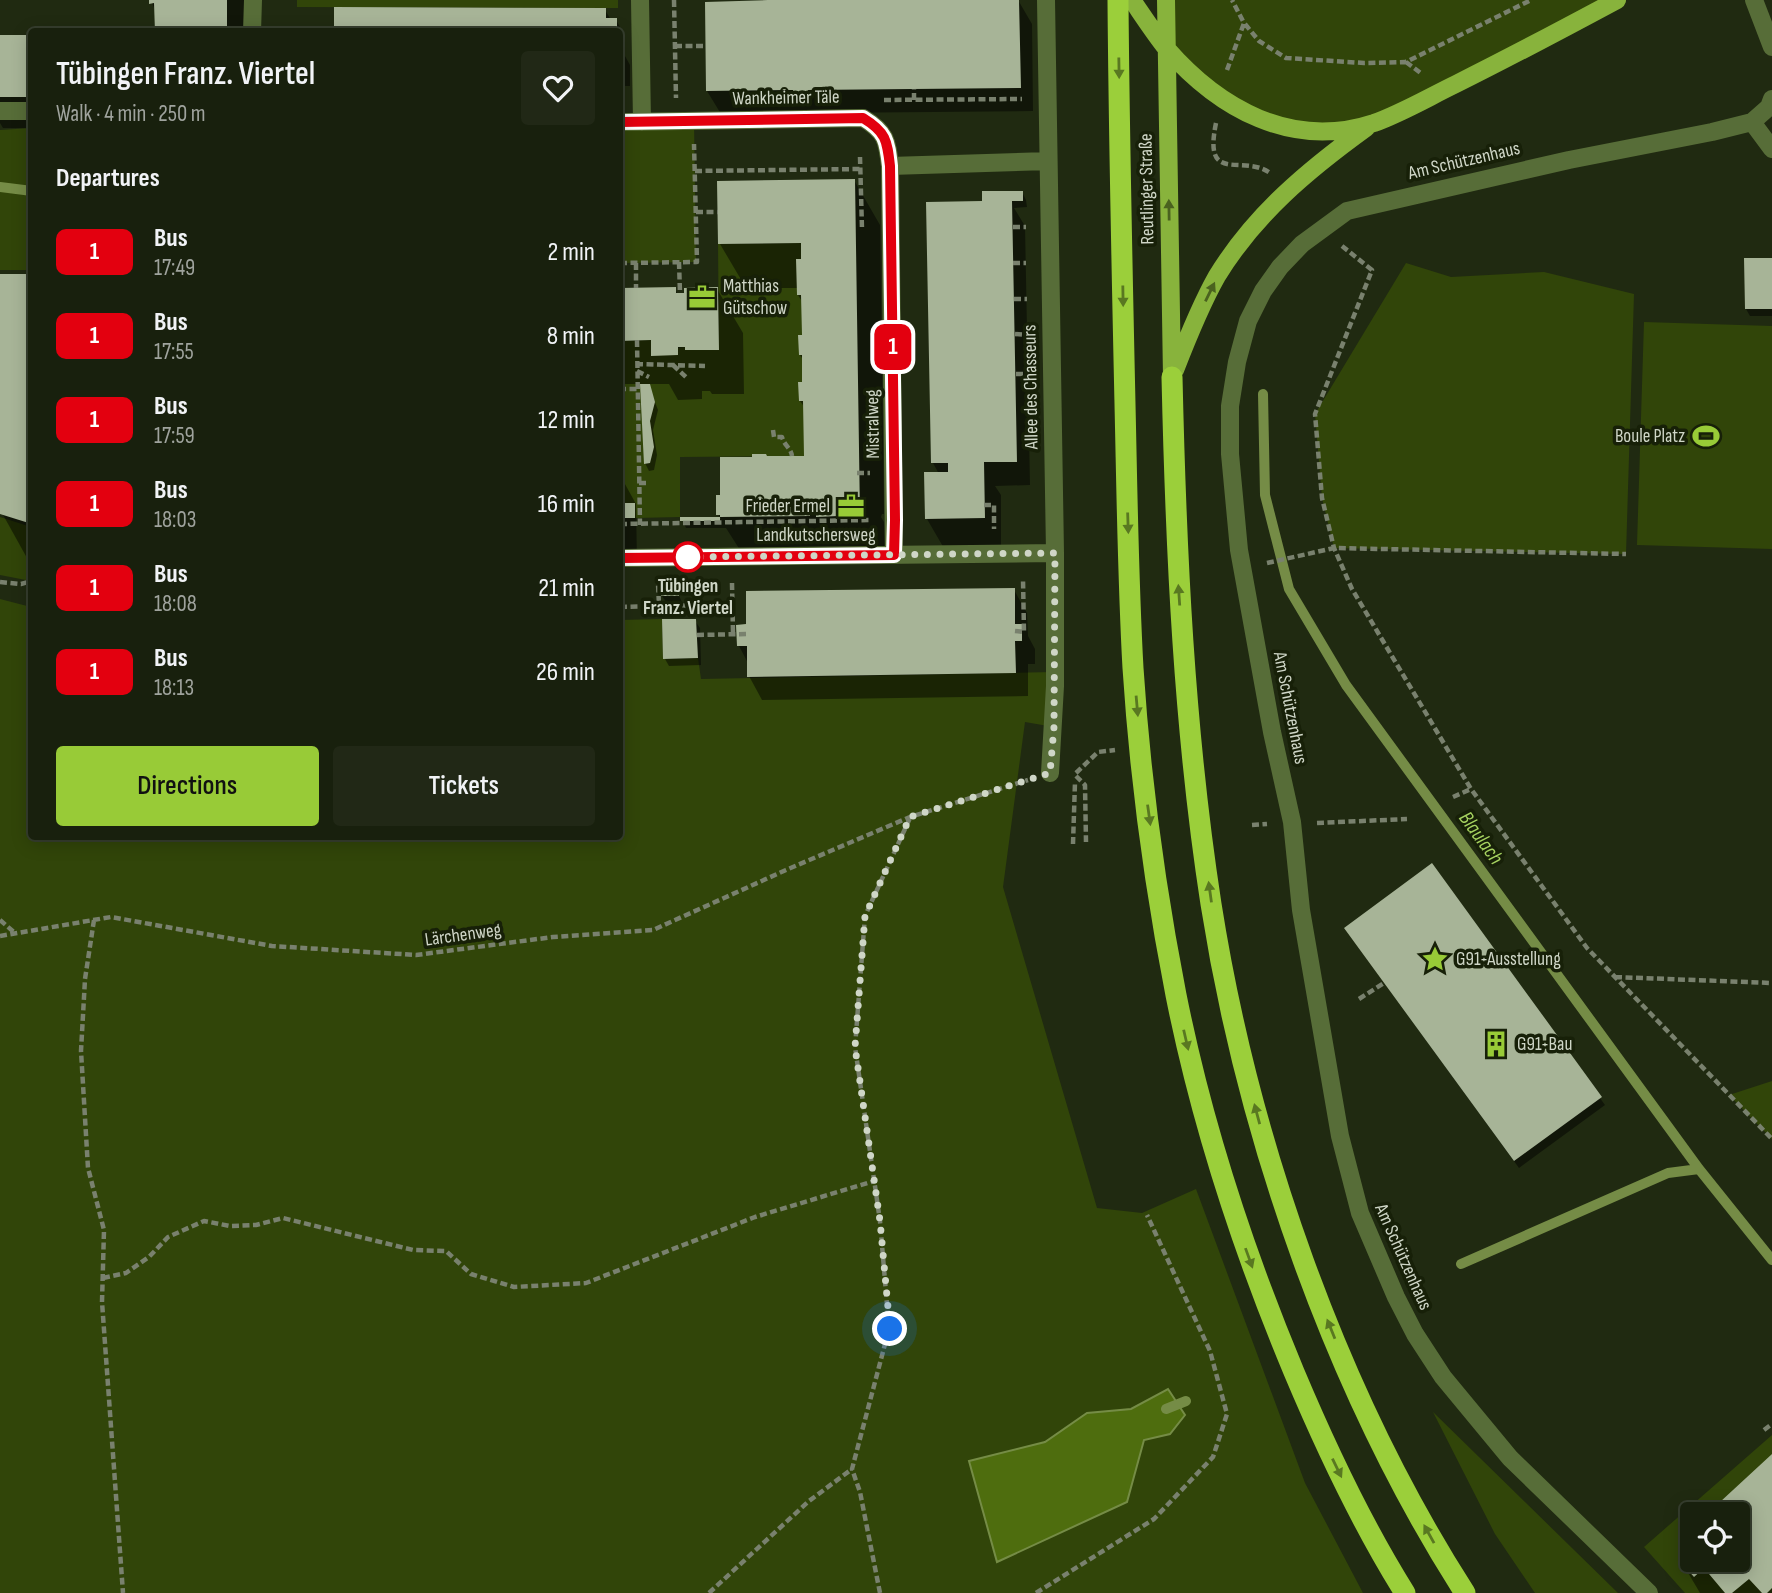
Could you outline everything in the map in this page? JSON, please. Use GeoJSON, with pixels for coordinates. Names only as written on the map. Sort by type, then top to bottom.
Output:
{"type":"FeatureCollection","features":[{"type":"Feature","properties":{"kind":"highway"},"geometry":{"type":"LineString","coordinates":[[1118,0],[1133,665],[1140,748],[1160,902],[1176,996],[1220,1172],[1249,1258],[1317,1425],[1357,1509],[1405,1593]]}},
{"type":"Feature","properties":{"kind":"highway"},"geometry":{"type":"LineString","coordinates":[[1172,377],[1177,552],[1190,737],[1212,905],[1227,993],[1239,1043],[1270,1161],[1330,1327],[1402,1486],[1465,1593]]}},
{"type":"Feature","properties":{"kind":"main road"},"geometry":{"type":"LineString","coordinates":[[1132,0],[1166,48],[1221,99],[1269,124],[1288,128],[1334,130],[1374,123]]}},
{"type":"Feature","properties":{"kind":"main road","name":"Reutlinger Straße"},"geometry":{"type":"LineString","coordinates":[[1166,0],[1172,377]]}},
{"type":"Feature","properties":{"kind":"main road"},"geometry":{"type":"LineString","coordinates":[[1172,377],[1190,332],[1217,278],[1241,240],[1286,191],[1318,163],[1374,123],[1421,102],[1617,0]]}},
{"type":"Feature","properties":{"kind":"street"},"geometry":{"type":"LineString","coordinates":[[252,28],[253,0]]}},
{"type":"Feature","properties":{"kind":"street"},"geometry":{"type":"LineString","coordinates":[[640,0],[642,122]]}},
{"type":"Feature","properties":{"kind":"street","name":"Allee des Chasseurs"},"geometry":{"type":"LineString","coordinates":[[1045,0],[1055,553],[1054,727],[1050,773]]}},
{"type":"Feature","properties":{"kind":"street"},"geometry":{"type":"LineString","coordinates":[[1754,0],[1772,47]]}},
{"type":"Feature","properties":{"kind":"street"},"geometry":{"type":"LineString","coordinates":[[1772,99],[1769,107],[1752,122],[1772,149]]}},
{"type":"Feature","properties":{"kind":"street"},"geometry":{"type":"LineString","coordinates":[[0,111],[28,111]]}},
{"type":"Feature","properties":{"kind":"street","name":"Wankheimer Täle"},"geometry":{"type":"LineString","coordinates":[[623,122],[863,118],[878,127],[887,144],[890,166]]}},
{"type":"Feature","properties":{"kind":"street","name":"Am Schützenhaus"},"geometry":{"type":"LineString","coordinates":[[1649,1593],[1510,1458],[1443,1377],[1415,1334],[1374,1249],[1350,1181],[1340,1136],[1301,910],[1292,822],[1272,732],[1239,550],[1230,454],[1230,406],[1237,362],[1248,321],[1264,291],[1280,267],[1302,244],[1347,211],[1752,122]]}},
{"type":"Feature","properties":{"kind":"street"},"geometry":{"type":"LineString","coordinates":[[890,166],[1048,161]]}},
{"type":"Feature","properties":{"kind":"street","name":"Mistralweg"},"geometry":{"type":"LineString","coordinates":[[890,166],[894,555]]}},
{"type":"Feature","properties":{"kind":"street","name":"Landkutschersweg"},"geometry":{"type":"LineString","coordinates":[[623,558],[1055,553]]}},
{"type":"Feature","properties":{"kind":"path"},"geometry":{"type":"LineString","coordinates":[[674,0],[676,102]]}},
{"type":"Feature","properties":{"kind":"path"},"geometry":{"type":"LineString","coordinates":[[1244,23],[1259,41],[1286,58],[1364,64],[1406,62],[1531,0]]}},
{"type":"Feature","properties":{"kind":"path"},"geometry":{"type":"LineString","coordinates":[[675,46],[705,46]]}},
{"type":"Feature","properties":{"kind":"path"},"geometry":{"type":"LineString","coordinates":[[914,89],[914,100]]}},
{"type":"Feature","properties":{"kind":"path"},"geometry":{"type":"LineString","coordinates":[[623,263],[697,262],[694,121]]}},
{"type":"Feature","properties":{"kind":"path"},"geometry":{"type":"LineString","coordinates":[[695,171],[860,170]]}},
{"type":"Feature","properties":{"kind":"path"},"geometry":{"type":"LineString","coordinates":[[696,212],[718,212]]}},
{"type":"Feature","properties":{"kind":"path"},"geometry":{"type":"LineString","coordinates":[[1013,227],[1023,227]]}},
{"type":"Feature","properties":{"kind":"path"},"geometry":{"type":"LineString","coordinates":[[1320,229],[1372,270],[1315,414],[1322,498],[1334,548],[1352,589],[1471,789],[1587,948],[1772,1139]]}},
{"type":"Feature","properties":{"kind":"path"},"geometry":{"type":"LineString","coordinates":[[636,262],[636,288]]}},
{"type":"Feature","properties":{"kind":"path"},"geometry":{"type":"LineString","coordinates":[[679,262],[680,293]]}},
{"type":"Feature","properties":{"kind":"path"},"geometry":{"type":"LineString","coordinates":[[1013,263],[1025,263]]}},
{"type":"Feature","properties":{"kind":"path"},"geometry":{"type":"LineString","coordinates":[[1014,299],[1025,299]]}},
{"type":"Feature","properties":{"kind":"path"},"geometry":{"type":"LineString","coordinates":[[1014,334],[1026,335]]}},
{"type":"Feature","properties":{"kind":"path"},"geometry":{"type":"LineString","coordinates":[[637,340],[640,524],[659,606]]}},
{"type":"Feature","properties":{"kind":"path"},"geometry":{"type":"LineString","coordinates":[[672,365],[688,379]]}},
{"type":"Feature","properties":{"kind":"path"},"geometry":{"type":"LineString","coordinates":[[636,367],[705,366]]}},
{"type":"Feature","properties":{"kind":"path"},"geometry":{"type":"LineString","coordinates":[[636,367],[649,377]]}},
{"type":"Feature","properties":{"kind":"path"},"geometry":{"type":"LineString","coordinates":[[1016,374],[1028,374]]}},
{"type":"Feature","properties":{"kind":"path"},"geometry":{"type":"LineString","coordinates":[[623,388],[637,389]]}},
{"type":"Feature","properties":{"kind":"path"},"geometry":{"type":"LineString","coordinates":[[773,430],[774,437],[782,437],[792,456]]}},
{"type":"Feature","properties":{"kind":"path"},"geometry":{"type":"LineString","coordinates":[[639,483],[646,483]]}},
{"type":"Feature","properties":{"kind":"path"},"geometry":{"type":"LineString","coordinates":[[834,512],[834,521]]}},
{"type":"Feature","properties":{"kind":"path"},"geometry":{"type":"LineString","coordinates":[[623,524],[755,519],[895,520]]}},
{"type":"Feature","properties":{"kind":"path"},"geometry":{"type":"LineString","coordinates":[[1272,562],[1334,548],[1626,554]]}},
{"type":"Feature","properties":{"kind":"path"},"geometry":{"type":"LineString","coordinates":[[1015,632],[1024,632],[1023,554]]}},
{"type":"Feature","properties":{"kind":"path"},"geometry":{"type":"LineString","coordinates":[[732,556],[733,634]]}},
{"type":"Feature","properties":{"kind":"path"},"geometry":{"type":"LineString","coordinates":[[0,582],[28,582]]}},
{"type":"Feature","properties":{"kind":"path"},"geometry":{"type":"LineString","coordinates":[[623,607],[733,605]]}},
{"type":"Feature","properties":{"kind":"path"},"geometry":{"type":"LineString","coordinates":[[697,635],[746,634]]}},
{"type":"Feature","properties":{"kind":"path"},"geometry":{"type":"LineString","coordinates":[[1073,844],[1075,775],[1098,752]]}},
{"type":"Feature","properties":{"kind":"path","name":"Lärchenweg"},"geometry":{"type":"LineString","coordinates":[[0,936],[111,917],[272,946],[416,955],[553,937],[653,930],[910,817],[1050,773]]}},
{"type":"Feature","properties":{"kind":"path"},"geometry":{"type":"LineString","coordinates":[[1075,775],[1085,785],[1086,842]]}},
{"type":"Feature","properties":{"kind":"path"},"geometry":{"type":"LineString","coordinates":[[1453,797],[1471,789]]}},
{"type":"Feature","properties":{"kind":"path"},"geometry":{"type":"LineString","coordinates":[[880,1593],[860,1492],[852,1469],[890,1329],[874,1181],[855,1047],[865,916],[910,817]]}},
{"type":"Feature","properties":{"kind":"path"},"geometry":{"type":"LineString","coordinates":[[1312,823],[1407,819]]}},
{"type":"Feature","properties":{"kind":"path"},"geometry":{"type":"LineString","coordinates":[[0,920],[16,933]]}},
{"type":"Feature","properties":{"kind":"path"},"geometry":{"type":"LineString","coordinates":[[94,920],[85,979],[81,1051],[88,1168],[104,1230],[102,1302],[123,1593]]}},
{"type":"Feature","properties":{"kind":"path"},"geometry":{"type":"LineString","coordinates":[[1615,977],[1772,983]]}},
{"type":"Feature","properties":{"kind":"path"},"geometry":{"type":"LineString","coordinates":[[1359,999],[1384,983]]}},
{"type":"Feature","properties":{"kind":"path"},"geometry":{"type":"LineString","coordinates":[[103,1278],[126,1273],[149,1257],[168,1237],[204,1221],[230,1226],[256,1225],[283,1218],[413,1250],[446,1251],[471,1274],[514,1287],[586,1283],[755,1217],[874,1181]]}},
{"type":"Feature","properties":{"kind":"path"},"geometry":{"type":"LineString","coordinates":[[1037,1593],[1154,1520],[1213,1457],[1227,1414],[1210,1351],[1147,1215]]}},
{"type":"Feature","properties":{"kind":"path"},"geometry":{"type":"LineString","coordinates":[[1764,1430],[1772,1424]]}},
{"type":"Feature","properties":{"kind":"path"},"geometry":{"type":"LineString","coordinates":[[709,1593],[809,1501],[852,1469]]}},
{"type":"Feature","properties":{"kind":"shaded area"},"geometry":{"type":"Polygon","coordinates":[[[297,0],[618,0],[618,8],[297,7],[297,0]]]}},
{"type":"Feature","properties":{"kind":"shaded area"},"geometry":{"type":"Polygon","coordinates":[[[1166,0],[1617,0],[1374,123],[1269,124],[1166,48],[1166,0]]]}},
{"type":"Feature","properties":{"kind":"shaded area"},"geometry":{"type":"Polygon","coordinates":[[[694,121],[696,262],[623,263],[623,122],[694,121]]]}},
{"type":"Feature","properties":{"kind":"shaded area"},"geometry":{"type":"Polygon","coordinates":[[[28,128],[28,270],[0,270],[0,130],[28,128]]]}},
{"type":"Feature","properties":{"kind":"shaded area"},"geometry":{"type":"Polygon","coordinates":[[[801,243],[803,355],[809,456],[680,457],[680,517],[635,518],[634,503],[623,503],[623,341],[651,340],[651,351],[685,347],[685,350],[719,350],[718,244],[801,243]]]}},
{"type":"Feature","properties":{"kind":"shaded area"},"geometry":{"type":"Polygon","coordinates":[[[1406,263],[1451,277],[1544,272],[1634,294],[1626,554],[1334,548],[1322,498],[1315,414],[1406,263]]]}},
{"type":"Feature","properties":{"kind":"shaded area","name":"Boule Platz"},"geometry":{"type":"Polygon","coordinates":[[[1644,322],[1772,326],[1772,549],[1637,545],[1644,322]]]}},
{"type":"Feature","properties":{"kind":"shaded area"},"geometry":{"type":"Polygon","coordinates":[[[0,517],[28,526],[28,580],[0,575],[0,517]]]}},
{"type":"Feature","properties":{"kind":"shaded area"},"geometry":{"type":"Polygon","coordinates":[[[0,599],[28,606],[28,840],[623,840],[623,620],[662,619],[663,659],[698,658],[701,679],[1055,672],[1054,727],[1025,722],[1003,887],[1097,1208],[1142,1213],[1196,1189],[1305,1483],[1363,1593],[0,1593],[0,599]]]}},
{"type":"Feature","properties":{"kind":"shaded area"},"geometry":{"type":"Polygon","coordinates":[[[1772,1081],[1772,1139],[1729,1095],[1772,1081]]]}},
{"type":"Feature","properties":{"kind":"shaded area"},"geometry":{"type":"Polygon","coordinates":[[[1168,1389],[1185,1415],[1170,1434],[1144,1440],[1127,1502],[997,1562],[969,1461],[1045,1442],[1087,1413],[1131,1409],[1168,1389]]]}},
{"type":"Feature","properties":{"kind":"shaded area"},"geometry":{"type":"Polygon","coordinates":[[[1433,1412],[1618,1593],[1535,1593],[1495,1534],[1433,1412]]]}},
{"type":"Feature","properties":{"kind":"shaded area"},"geometry":{"type":"Polygon","coordinates":[[[1772,1435],[1772,1593],[1685,1593],[1644,1547],[1680,1516],[1680,1572],[1750,1572],[1750,1502],[1695,1502],[1772,1435]]]}},
{"type":"Feature","properties":{"kind":"building"},"geometry":{"type":"Polygon","coordinates":[[[149,0],[227,0],[227,28],[155,28],[154,3],[149,4],[149,0]]]}},
{"type":"Feature","properties":{"kind":"building"},"geometry":{"type":"Polygon","coordinates":[[[1019,0],[1021,88],[808,90],[808,94],[794,94],[793,90],[706,91],[705,2],[1019,0]]]}},
{"type":"Feature","properties":{"kind":"building"},"geometry":{"type":"Polygon","coordinates":[[[334,7],[606,8],[606,18],[617,18],[617,28],[334,28],[334,7]]]}},
{"type":"Feature","properties":{"kind":"building"},"geometry":{"type":"Polygon","coordinates":[[[0,35],[28,35],[28,97],[0,97],[0,35]]]}},
{"type":"Feature","properties":{"kind":"building"},"geometry":{"type":"Polygon","coordinates":[[[855,179],[860,515],[816,517],[816,509],[810,508],[810,516],[720,517],[716,515],[716,495],[720,495],[720,457],[752,457],[752,454],[804,456],[803,401],[799,401],[798,382],[802,382],[802,355],[799,355],[798,335],[802,335],[801,295],[797,295],[796,259],[801,259],[801,243],[718,244],[717,181],[855,179]]]}},
{"type":"Feature","properties":{"kind":"building"},"geometry":{"type":"Polygon","coordinates":[[[982,191],[1023,191],[1023,201],[1012,201],[1017,462],[984,462],[985,518],[925,519],[924,472],[948,472],[948,463],[931,463],[926,202],[982,201],[982,191]]]}},
{"type":"Feature","properties":{"kind":"building"},"geometry":{"type":"Polygon","coordinates":[[[1744,258],[1772,258],[1772,309],[1745,309],[1744,258]]]}},
{"type":"Feature","properties":{"kind":"building"},"geometry":{"type":"Polygon","coordinates":[[[0,274],[28,274],[28,523],[0,514],[0,274]]]}},
{"type":"Feature","properties":{"kind":"building"},"geometry":{"type":"Polygon","coordinates":[[[676,287],[676,293],[684,293],[684,288],[718,287],[719,350],[685,350],[685,347],[678,347],[678,355],[651,356],[651,340],[623,341],[623,288],[676,287]]]}},
{"type":"Feature","properties":{"kind":"building"},"geometry":{"type":"Polygon","coordinates":[[[640,384],[650,384],[655,402],[650,421],[654,447],[650,463],[644,464],[640,384]]]}},
{"type":"Feature","properties":{"kind":"building"},"geometry":{"type":"Polygon","coordinates":[[[623,503],[635,503],[635,518],[623,518],[623,503]]]}},
{"type":"Feature","properties":{"kind":"building"},"geometry":{"type":"Polygon","coordinates":[[[680,517],[720,517],[720,521],[680,521],[680,517]]]}},
{"type":"Feature","properties":{"kind":"building"},"geometry":{"type":"Polygon","coordinates":[[[661,588],[678,588],[679,596],[661,596],[661,588]]]}},
{"type":"Feature","properties":{"kind":"building"},"geometry":{"type":"Polygon","coordinates":[[[1015,588],[1015,624],[1022,624],[1022,641],[1015,641],[1016,673],[747,677],[747,646],[737,646],[736,625],[746,624],[746,591],[1015,588]]]}},
{"type":"Feature","properties":{"kind":"building"},"geometry":{"type":"Polygon","coordinates":[[[662,619],[696,619],[698,658],[663,659],[662,619]]]}},
{"type":"Feature","properties":{"kind":"building","name":"G91-Bau"},"geometry":{"type":"Polygon","coordinates":[[[1432,863],[1602,1097],[1514,1161],[1344,928],[1432,863]]]}},
{"type":"Feature","properties":{"kind":"building"},"geometry":{"type":"Polygon","coordinates":[[[1772,1454],[1772,1588],[1767,1593],[1762,1593],[1749,1579],[1732,1593],[1725,1593],[1707,1572],[1750,1572],[1750,1502],[1720,1502],[1772,1454]]]}},
{"type":"Feature","properties":{"kind":"waterway"},"geometry":{"type":"LineString","coordinates":[[0,187],[28,190]]}},
{"type":"Feature","properties":{"kind":"waterway","name":"Blaulach"},"geometry":{"type":"LineString","coordinates":[[1263,394],[1265,495],[1289,589],[1346,685],[1699,1169],[1772,1260]]}},
{"type":"Feature","properties":{"kind":"waterway"},"geometry":{"type":"LineString","coordinates":[[1461,1264],[1668,1173],[1699,1169]]}},
{"type":"Feature","properties":{"kind":"waterway"},"geometry":{"type":"LineString","coordinates":[[1166,1409],[1186,1401]]}},
{"type":"Feature","properties":{"kind":"bus line","name":"1"},"geometry":{"type":"LineString","coordinates":[[623,122],[863,118],[878,127],[887,144],[890,166],[895,520],[894,555],[623,558]]}},
{"type":"Feature","properties":{"kind":"place","name":"Matthias Gütschow"},"geometry":{"type":"Point","coordinates":[702,297]}},
{"type":"Feature","properties":{"kind":"place","name":"Boule Platz"},"geometry":{"type":"Point","coordinates":[1706,436]}},
{"type":"Feature","properties":{"kind":"place","name":"Frieder Ermel"},"geometry":{"type":"Point","coordinates":[851,506]}},
{"type":"Feature","properties":{"kind":"place","name":"Tübingen Franz. Viertel"},"geometry":{"type":"Point","coordinates":[688,557]}},
{"type":"Feature","properties":{"kind":"place","name":"G91-Ausstellung"},"geometry":{"type":"Point","coordinates":[1435,959]}},
{"type":"Feature","properties":{"kind":"place","name":"G91-Bau"},"geometry":{"type":"Point","coordinates":[1496,1044]}},
{"type":"Feature","properties":{"kind":"route"},"geometry":{"type":"LineString","coordinates":[[688,557],[1055,553],[1055,686],[1050,773],[910,817],[865,916],[855,1047],[880,1221],[890,1329]]}}]}
